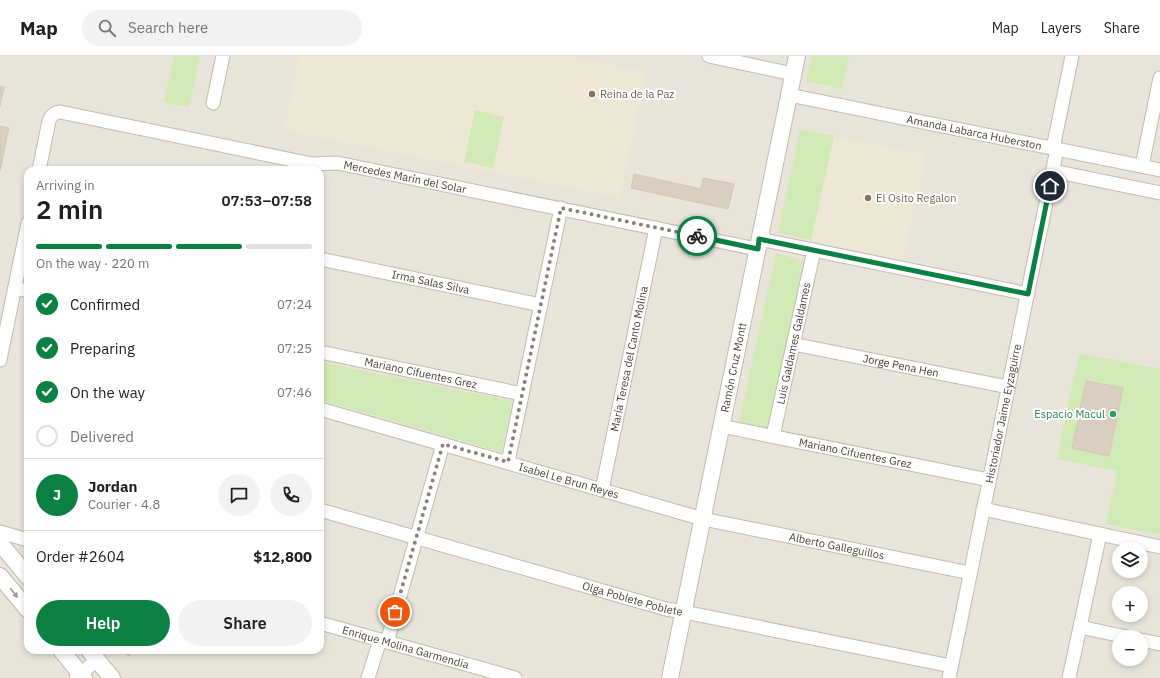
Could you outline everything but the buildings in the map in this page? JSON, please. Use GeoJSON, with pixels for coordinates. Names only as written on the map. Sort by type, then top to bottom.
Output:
{"type":"FeatureCollection","features":[{"type":"Feature","properties":{"kind":"street"},"geometry":{"type":"LineString","coordinates":[[213,103],[223,56]]}},
{"type":"Feature","properties":{"kind":"street"},"geometry":{"type":"LineString","coordinates":[[709,56],[793,74]]}},
{"type":"Feature","properties":{"kind":"street","name":"Ramón Cruz Montt"},"geometry":{"type":"LineString","coordinates":[[670,678],[797,56]]}},
{"type":"Feature","properties":{"kind":"street","name":"Historiador Jaime Eyzaguirre"},"geometry":{"type":"LineString","coordinates":[[950,672],[1053,171],[1055,148],[1072,56]]}},
{"type":"Feature","properties":{"kind":"street"},"geometry":{"type":"LineString","coordinates":[[1142,166],[1160,78]]}},
{"type":"Feature","properties":{"kind":"street","name":"Amanda Labarca Huberston"},"geometry":{"type":"LineString","coordinates":[[789,95],[1160,170]]}},
{"type":"Feature","properties":{"kind":"street","name":"Mercedes Marín del Solar"},"geometry":{"type":"LineString","coordinates":[[40,166],[50,117],[53,114],[60,112],[300,166],[337,163],[656,228],[758,244],[814,250],[1028,294]]}},
{"type":"Feature","properties":{"kind":"street"},"geometry":{"type":"LineString","coordinates":[[1053,171],[1160,193]]}},
{"type":"Feature","properties":{"kind":"street"},"geometry":{"type":"LineString","coordinates":[[508,462],[561,208]]}},
{"type":"Feature","properties":{"kind":"street","name":"María Teresa del Canto Molina"},"geometry":{"type":"LineString","coordinates":[[602,490],[656,228]]}},
{"type":"Feature","properties":{"kind":"street"},"geometry":{"type":"LineString","coordinates":[[0,360],[24,243]]}},
{"type":"Feature","properties":{"kind":"street","name":"Luis Galdames Galdames"},"geometry":{"type":"LineString","coordinates":[[773,436],[814,250]]}},
{"type":"Feature","properties":{"kind":"street","name":"Irma Salas Silva"},"geometry":{"type":"LineString","coordinates":[[324,260],[541,305]]}},
{"type":"Feature","properties":{"kind":"street"},"geometry":{"type":"LineString","coordinates":[[15,288],[24,290]]}},
{"type":"Feature","properties":{"kind":"street","name":"Jorge Pena Hen"},"geometry":{"type":"LineString","coordinates":[[793,344],[1008,387]]}},
{"type":"Feature","properties":{"kind":"street","name":"Mariano Cifuentes Grez"},"geometry":{"type":"LineString","coordinates":[[324,353],[522,394]]}},
{"type":"Feature","properties":{"kind":"street","name":"Isabel Le Brun Reyes"},"geometry":{"type":"LineString","coordinates":[[324,410],[703,519]]}},
{"type":"Feature","properties":{"kind":"street","name":"Mariano Cifuentes Grez"},"geometry":{"type":"LineString","coordinates":[[721,426],[989,480]]}},
{"type":"Feature","properties":{"kind":"street"},"geometry":{"type":"LineString","coordinates":[[368,678],[383,641],[416,538],[443,444]]}},
{"type":"Feature","properties":{"kind":"street"},"geometry":{"type":"LineString","coordinates":[[983,509],[1160,547]]}},
{"type":"Feature","properties":{"kind":"street","name":"Olga Poblete Poblete"},"geometry":{"type":"LineString","coordinates":[[324,511],[666,609],[950,672]]}},
{"type":"Feature","properties":{"kind":"street","name":"Alberto Galleguillos"},"geometry":{"type":"LineString","coordinates":[[703,519],[970,573]]}},
{"type":"Feature","properties":{"kind":"street"},"geometry":{"type":"LineString","coordinates":[[0,532],[24,539]]}},
{"type":"Feature","properties":{"kind":"street"},"geometry":{"type":"LineString","coordinates":[[1069,678],[1100,534]]}},
{"type":"Feature","properties":{"kind":"street"},"geometry":{"type":"LineString","coordinates":[[0,543],[24,571]]}},
{"type":"Feature","properties":{"kind":"street"},"geometry":{"type":"LineString","coordinates":[[0,576],[24,605]]}},
{"type":"Feature","properties":{"kind":"street","name":"Enrique Molina Garmendia"},"geometry":{"type":"LineString","coordinates":[[324,624],[515,678]]}},
{"type":"Feature","properties":{"kind":"street"},"geometry":{"type":"LineString","coordinates":[[1080,627],[1112,634]]}},
{"type":"Feature","properties":{"kind":"street"},"geometry":{"type":"LineString","coordinates":[[1148,641],[1160,644]]}},
{"type":"Feature","properties":{"kind":"street"},"geometry":{"type":"LineString","coordinates":[[64,654],[80,677],[93,655],[112,678]]}},
{"type":"Feature","properties":{"kind":"shaded area"},"geometry":{"type":"Polygon","coordinates":[[[0,56],[1160,56],[1160,678],[0,678],[0,56]]]}},
{"type":"Feature","properties":{"kind":"shaded area"},"geometry":{"type":"Polygon","coordinates":[[[299,56],[565,56],[646,72],[620,198],[284,131],[299,56]]]}},
{"type":"Feature","properties":{"kind":"shaded area","name":"El Osito Regalon"},"geometry":{"type":"Polygon","coordinates":[[[834,136],[926,155],[903,260],[811,240],[834,136]]]}},
{"type":"Feature","properties":{"kind":"green space"},"geometry":{"type":"Polygon","coordinates":[[[174,56],[200,56],[189,107],[164,102],[174,56]]]}},
{"type":"Feature","properties":{"kind":"green space"},"geometry":{"type":"Polygon","coordinates":[[[812,56],[849,56],[842,89],[806,81],[812,56]]]}},
{"type":"Feature","properties":{"kind":"green space"},"geometry":{"type":"Polygon","coordinates":[[[475,110],[504,117],[493,168],[464,162],[475,110]]]}},
{"type":"Feature","properties":{"kind":"green space"},"geometry":{"type":"Polygon","coordinates":[[[800,129],[834,136],[811,240],[778,233],[800,129]]]}},
{"type":"Feature","properties":{"kind":"green space"},"geometry":{"type":"Polygon","coordinates":[[[776,253],[805,262],[770,430],[739,422],[776,253]]]}},
{"type":"Feature","properties":{"kind":"green space","name":"Espacio Macul"},"geometry":{"type":"Polygon","coordinates":[[[1079,353],[1160,369],[1160,535],[1106,524],[1117,471],[1057,459],[1079,353]]]}},
{"type":"Feature","properties":{"kind":"green space"},"geometry":{"type":"Polygon","coordinates":[[[324,363],[513,401],[501,452],[324,401],[324,363]]]}},
{"type":"Feature","properties":{"kind":"way so far"},"geometry":{"type":"LineString","coordinates":[[395,612],[443,444],[508,462],[561,208],[697,236]]}},
{"type":"Feature","properties":{"kind":"place","name":"Reina de la Paz"},"geometry":{"type":"Point","coordinates":[592,94]}},
{"type":"Feature","properties":{"kind":"place","name":"El Osito Regalon"},"geometry":{"type":"Point","coordinates":[868,198]}},
{"type":"Feature","properties":{"kind":"place","name":"Espacio Macul"},"geometry":{"type":"Point","coordinates":[1113,414]}},
{"type":"Feature","properties":{"kind":"route"},"geometry":{"type":"LineString","coordinates":[[697,236],[758,249],[759,239],[1028,294],[1050,186]]}}]}
